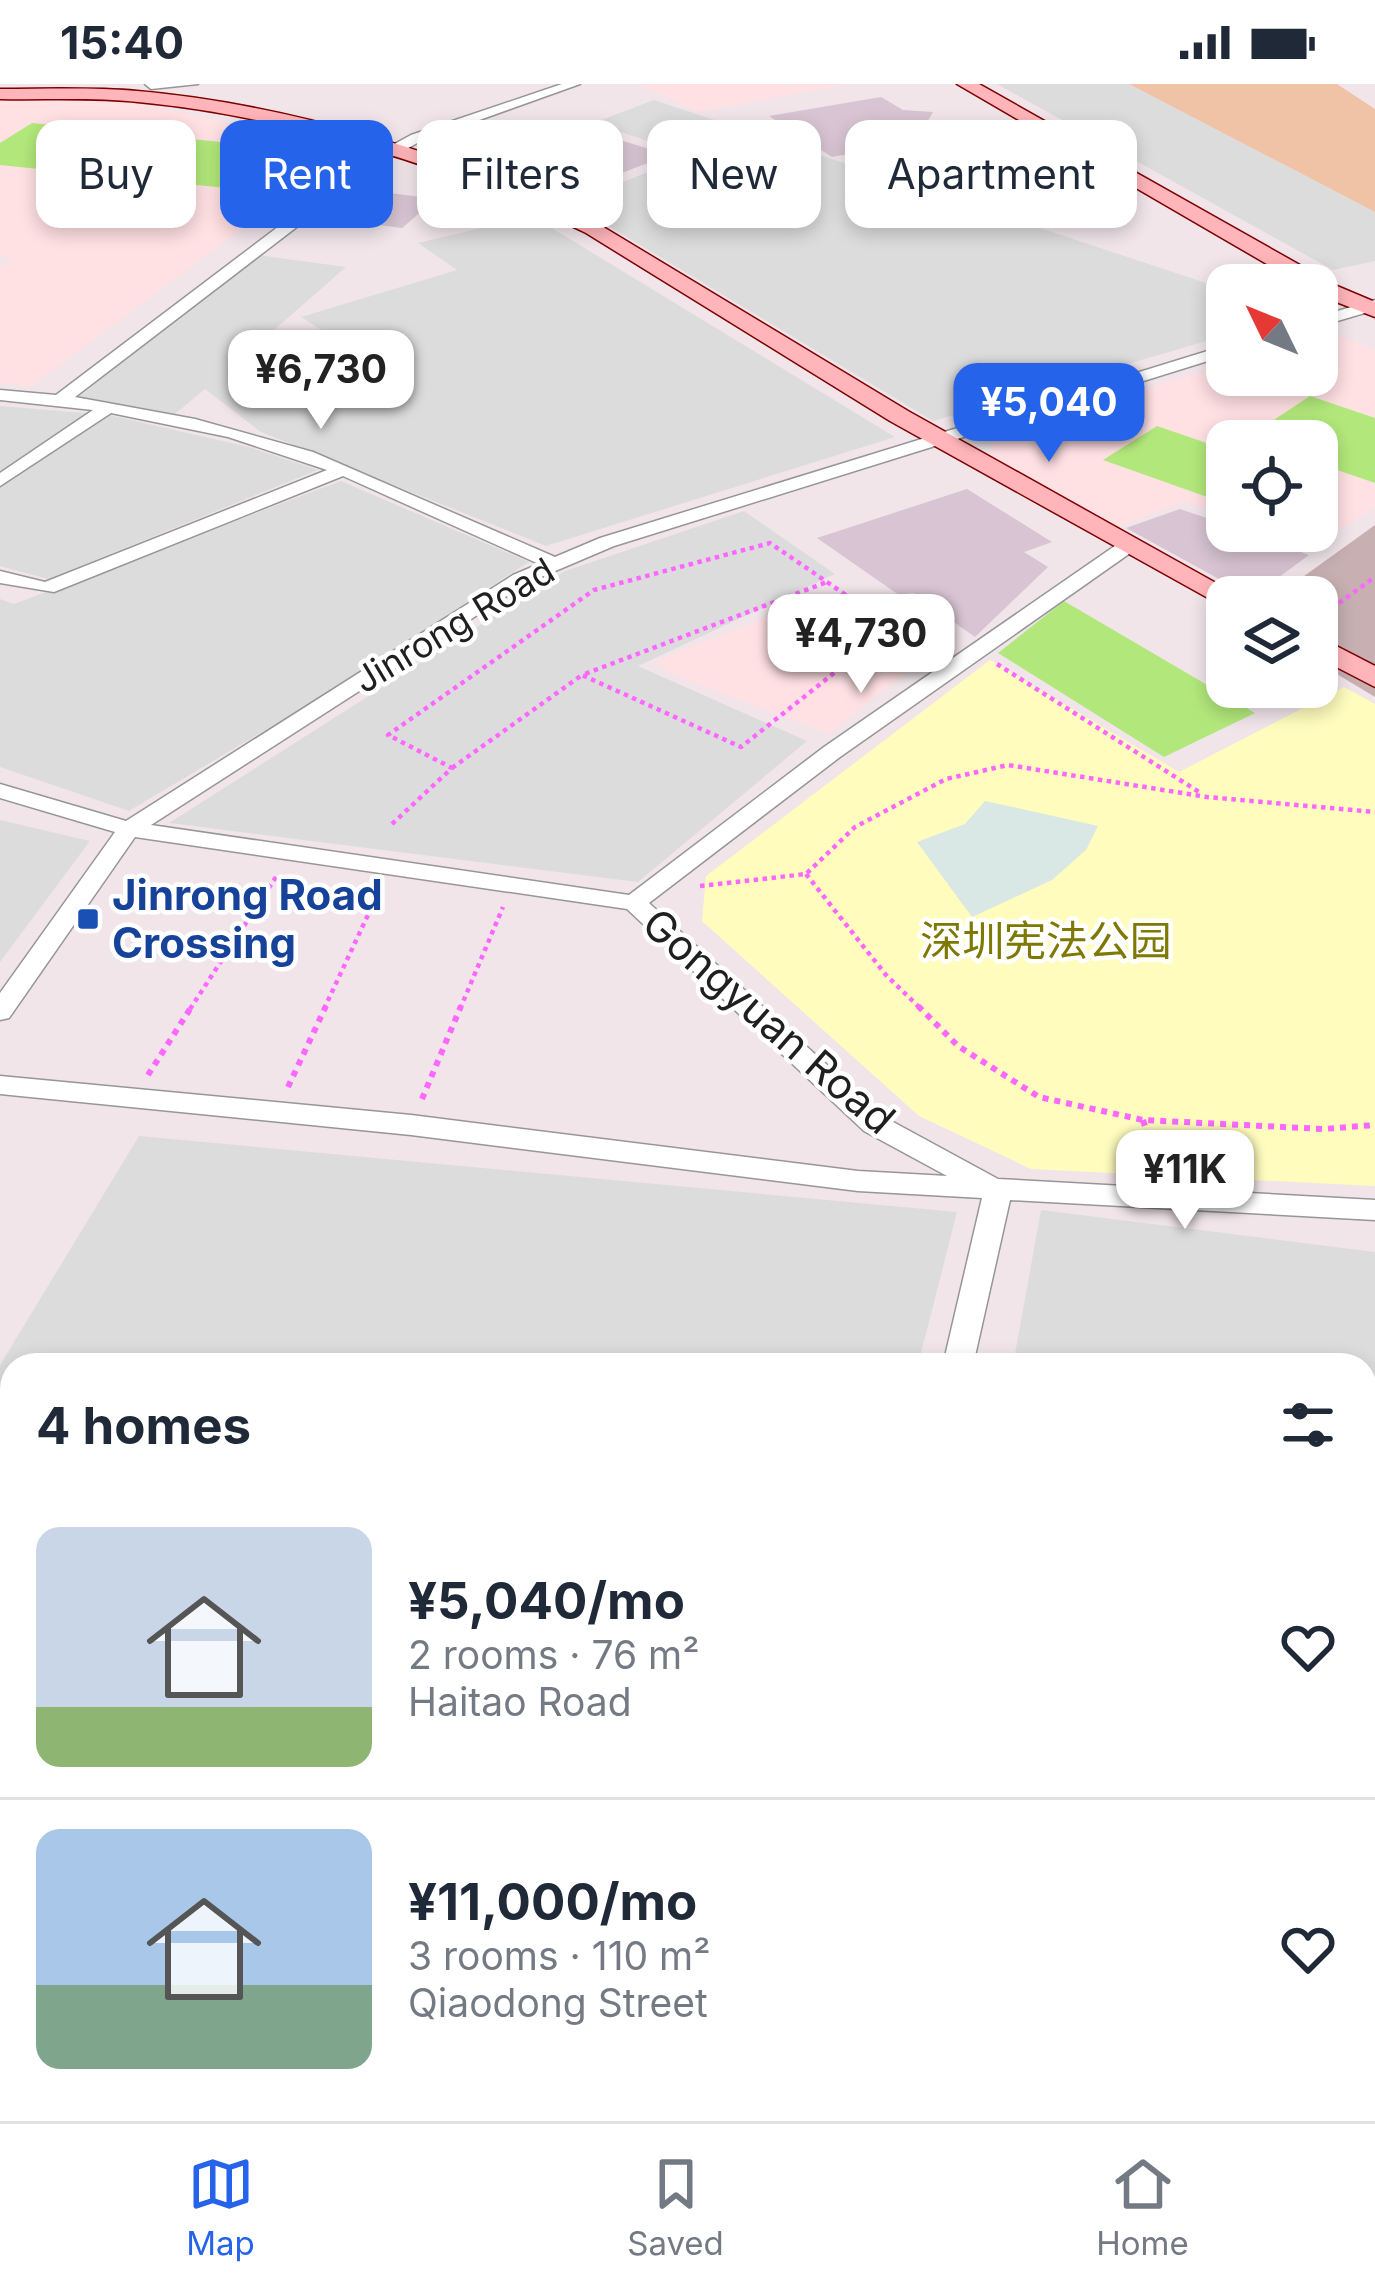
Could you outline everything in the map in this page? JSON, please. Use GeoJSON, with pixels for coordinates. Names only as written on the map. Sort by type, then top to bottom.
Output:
{"type":"FeatureCollection","features":[{"type":"Feature","properties":{"kind":"street"},"geometry":{"type":"LineString","coordinates":[[0,94],[192,84]]}},
{"type":"Feature","properties":{"kind":"street"},"geometry":{"type":"LineString","coordinates":[[393,151],[574,84]]}},
{"type":"Feature","properties":{"kind":"street"},"geometry":{"type":"LineString","coordinates":[[946,84],[1256,264]]}},
{"type":"Feature","properties":{"kind":"street"},"geometry":{"type":"LineString","coordinates":[[966,84],[1369,311]]}},
{"type":"Feature","properties":{"kind":"street"},"geometry":{"type":"LineString","coordinates":[[147,88],[267,120]]}},
{"type":"Feature","properties":{"kind":"street"},"geometry":{"type":"LineString","coordinates":[[393,153],[569,216],[940,439],[1206,586]]}},
{"type":"Feature","properties":{"kind":"street"},"geometry":{"type":"LineString","coordinates":[[59,400],[289,228]]}},
{"type":"Feature","properties":{"kind":"street"},"geometry":{"type":"LineString","coordinates":[[1338,303],[1369,311]]}},
{"type":"Feature","properties":{"kind":"street"},"geometry":{"type":"LineString","coordinates":[[1338,318],[1369,311]]}},
{"type":"Feature","properties":{"kind":"street","name":"Jinrong Road"},"geometry":{"type":"LineString","coordinates":[[0,1012],[129,830],[520,579],[553,563],[1206,357]]}},
{"type":"Feature","properties":{"kind":"street"},"geometry":{"type":"LineString","coordinates":[[0,395],[107,408],[267,443],[343,470],[553,563]]}},
{"type":"Feature","properties":{"kind":"street"},"geometry":{"type":"LineString","coordinates":[[0,481],[107,408]]}},
{"type":"Feature","properties":{"kind":"street"},"geometry":{"type":"LineString","coordinates":[[0,577],[47,589],[343,470]]}},
{"type":"Feature","properties":{"kind":"street"},"geometry":{"type":"LineString","coordinates":[[634,903],[832,752],[1129,545]]}},
{"type":"Feature","properties":{"kind":"street"},"geometry":{"type":"LineString","coordinates":[[1338,657],[1375,678]]}},
{"type":"Feature","properties":{"kind":"street","name":"Gongyuan Road"},"geometry":{"type":"LineString","coordinates":[[0,791],[129,830],[634,903],[874,1124],[998,1191]]}},
{"type":"Feature","properties":{"kind":"street"},"geometry":{"type":"LineString","coordinates":[[0,1085],[411,1125],[858,1181],[1375,1210]]}},
{"type":"Feature","properties":{"kind":"street"},"geometry":{"type":"LineString","coordinates":[[961,1353],[998,1191]]}},
{"type":"Feature","properties":{"kind":"path"},"geometry":{"type":"LineString","coordinates":[[452,768],[388,735],[594,590],[770,543],[892,627],[742,747],[582,675]]}},
{"type":"Feature","properties":{"kind":"path"},"geometry":{"type":"LineString","coordinates":[[1338,604],[1375,577]]}},
{"type":"Feature","properties":{"kind":"path"},"geometry":{"type":"LineString","coordinates":[[392,824],[452,768],[582,675],[827,583]]}},
{"type":"Feature","properties":{"kind":"path"},"geometry":{"type":"LineString","coordinates":[[1367,584],[1375,587]]}},
{"type":"Feature","properties":{"kind":"path"},"geometry":{"type":"LineString","coordinates":[[976,651],[1207,797]]}},
{"type":"Feature","properties":{"kind":"path"},"geometry":{"type":"LineString","coordinates":[[661,883],[728,888],[774,874],[806,874],[855,827],[946,779],[1008,765],[1207,797],[1375,812]]}},
{"type":"Feature","properties":{"kind":"path"},"geometry":{"type":"LineString","coordinates":[[1361,809],[1375,802]]}},
{"type":"Feature","properties":{"kind":"path"},"geometry":{"type":"LineString","coordinates":[[806,874],[886,975],[958,1046],[1039,1097],[1143,1120],[1323,1129],[1375,1125]]}},
{"type":"Feature","properties":{"kind":"path"},"geometry":{"type":"LineString","coordinates":[[133,1098],[276,877]]}},
{"type":"Feature","properties":{"kind":"path"},"geometry":{"type":"LineString","coordinates":[[276,1112],[382,884]]}},
{"type":"Feature","properties":{"kind":"path"},"geometry":{"type":"LineString","coordinates":[[411,1125],[508,897]]}},
{"type":"Feature","properties":{"kind":"path"},"geometry":{"type":"LineString","coordinates":[[1143,1120],[1169,1199]]}},
{"type":"Feature","properties":{"kind":"shaded area"},"geometry":{"type":"Polygon","coordinates":[[[639,84],[846,84],[698,112],[639,84]]]}},
{"type":"Feature","properties":{"kind":"shaded area"},"geometry":{"type":"Polygon","coordinates":[[[997,84],[1129,84],[1375,212],[1375,261],[1338,269],[1338,264],[1322,264],[1137,162],[1137,120],[1062,120],[997,84]]]}},
{"type":"Feature","properties":{"kind":"shaded area"},"geometry":{"type":"Polygon","coordinates":[[[1129,84],[1337,84],[1375,109],[1375,212],[1129,84]]]}},
{"type":"Feature","properties":{"kind":"shaded area"},"geometry":{"type":"Polygon","coordinates":[[[0,100],[129,101],[220,121],[220,228],[243,228],[30,387],[0,383],[0,269],[13,259],[0,256],[0,100]]]}},
{"type":"Feature","properties":{"kind":"shaded area"},"geometry":{"type":"Polygon","coordinates":[[[654,100],[714,120],[647,120],[647,141],[623,133],[623,120],[601,120],[654,100]]]}},
{"type":"Feature","properties":{"kind":"shaded area"},"geometry":{"type":"Polygon","coordinates":[[[821,155],[845,163],[845,228],[1040,228],[1206,283],[1206,341],[933,421],[612,228],[623,228],[623,182],[647,172],[647,228],[821,228],[821,155]]]}},
{"type":"Feature","properties":{"kind":"shaded area"},"geometry":{"type":"Polygon","coordinates":[[[481,228],[552,228],[895,437],[546,546],[261,432],[205,389],[175,414],[76,399],[257,255],[346,267],[235,364],[337,340],[301,317],[457,270],[418,243],[481,228]]]}},
{"type":"Feature","properties":{"kind":"shaded area"},"geometry":{"type":"Polygon","coordinates":[[[1338,335],[1375,350],[1375,508],[1338,531],[1338,420],[1206,420],[1206,508],[1185,501],[1117,527],[989,456],[997,434],[1206,370],[1206,396],[1338,396],[1338,335]]]}},
{"type":"Feature","properties":{"kind":"shaded area"},"geometry":{"type":"Polygon","coordinates":[[[0,406],[109,415],[249,447],[318,470],[48,579],[0,566],[0,406]]]}},
{"type":"Feature","properties":{"kind":"shaded area"},"geometry":{"type":"Polygon","coordinates":[[[341,481],[529,562],[319,698],[129,811],[0,767],[0,599],[14,604],[341,481]]]}},
{"type":"Feature","properties":{"kind":"shaded area"},"geometry":{"type":"Polygon","coordinates":[[[744,511],[835,574],[638,666],[807,741],[638,882],[169,823],[565,571],[744,511]]]}},
{"type":"Feature","properties":{"kind":"shaded area"},"geometry":{"type":"Polygon","coordinates":[[[1375,525],[1375,697],[1338,675],[1338,576],[1304,576],[1375,525]]]}},
{"type":"Feature","properties":{"kind":"shaded area"},"geometry":{"type":"Polygon","coordinates":[[[826,594],[934,650],[829,734],[669,673],[655,661],[826,594]]]}},
{"type":"Feature","properties":{"kind":"shaded area"},"geometry":{"type":"Polygon","coordinates":[[[985,801],[1098,826],[1086,850],[1052,880],[972,917],[917,842],[965,824],[985,801]]]}},
{"type":"Feature","properties":{"kind":"shaded area"},"geometry":{"type":"Polygon","coordinates":[[[0,820],[90,841],[0,962],[0,820]]]}},
{"type":"Feature","properties":{"kind":"shaded area"},"geometry":{"type":"Polygon","coordinates":[[[139,1136],[957,1212],[921,1353],[7,1353],[139,1136]]]}},
{"type":"Feature","properties":{"kind":"shaded area"},"geometry":{"type":"Polygon","coordinates":[[[1041,1210],[1375,1252],[1375,1353],[1015,1353],[1041,1210]]]}},
{"type":"Feature","properties":{"kind":"green space"},"geometry":{"type":"Polygon","coordinates":[[[36,123],[36,169],[0,165],[0,143],[36,123]]]}},
{"type":"Feature","properties":{"kind":"green space"},"geometry":{"type":"Polygon","coordinates":[[[196,139],[220,142],[220,187],[196,185],[196,139]]]}},
{"type":"Feature","properties":{"kind":"green space"},"geometry":{"type":"Polygon","coordinates":[[[1310,396],[1375,418],[1375,483],[1338,470],[1338,420],[1274,420],[1310,396]]]}},
{"type":"Feature","properties":{"kind":"green space"},"geometry":{"type":"Polygon","coordinates":[[[1157,426],[1206,443],[1206,497],[1103,460],[1157,426]]]}},
{"type":"Feature","properties":{"kind":"green space"},"geometry":{"type":"Polygon","coordinates":[[[1064,601],[1206,684],[1206,708],[1246,708],[1255,713],[1164,757],[998,653],[1064,601]]]}},
{"type":"Feature","properties":{"kind":"green space","name":"深圳宪法公园"},"geometry":{"type":"Polygon","coordinates":[[[990,660],[1179,772],[1303,708],[1338,708],[1338,690],[1344,687],[1375,704],[1375,1186],[1031,1169],[919,1116],[702,921],[706,876],[990,660]]]}},
{"type":"Feature","properties":{"kind":"building"},"geometry":{"type":"Polygon","coordinates":[[[881,97],[903,110],[933,112],[928,120],[845,120],[845,155],[832,157],[821,150],[821,120],[769,116],[881,97]]]}},
{"type":"Feature","properties":{"kind":"building"},"geometry":{"type":"Polygon","coordinates":[[[623,141],[647,148],[647,163],[623,172],[623,141]]]}},
{"type":"Feature","properties":{"kind":"building"},"geometry":{"type":"Polygon","coordinates":[[[393,193],[417,197],[417,215],[402,228],[393,227],[393,193]]]}},
{"type":"Feature","properties":{"kind":"building"},"geometry":{"type":"Polygon","coordinates":[[[967,489],[1052,542],[1024,552],[1048,567],[975,637],[913,593],[899,595],[817,538],[967,489]]]}},
{"type":"Feature","properties":{"kind":"building"},"geometry":{"type":"Polygon","coordinates":[[[1180,509],[1206,518],[1206,552],[1309,555],[1280,576],[1214,576],[1126,528],[1180,509]]]}},
{"type":"Feature","properties":{"kind":"place","name":"Jinrong Road Crossing"},"geometry":{"type":"Point","coordinates":[88,919]}}]}
